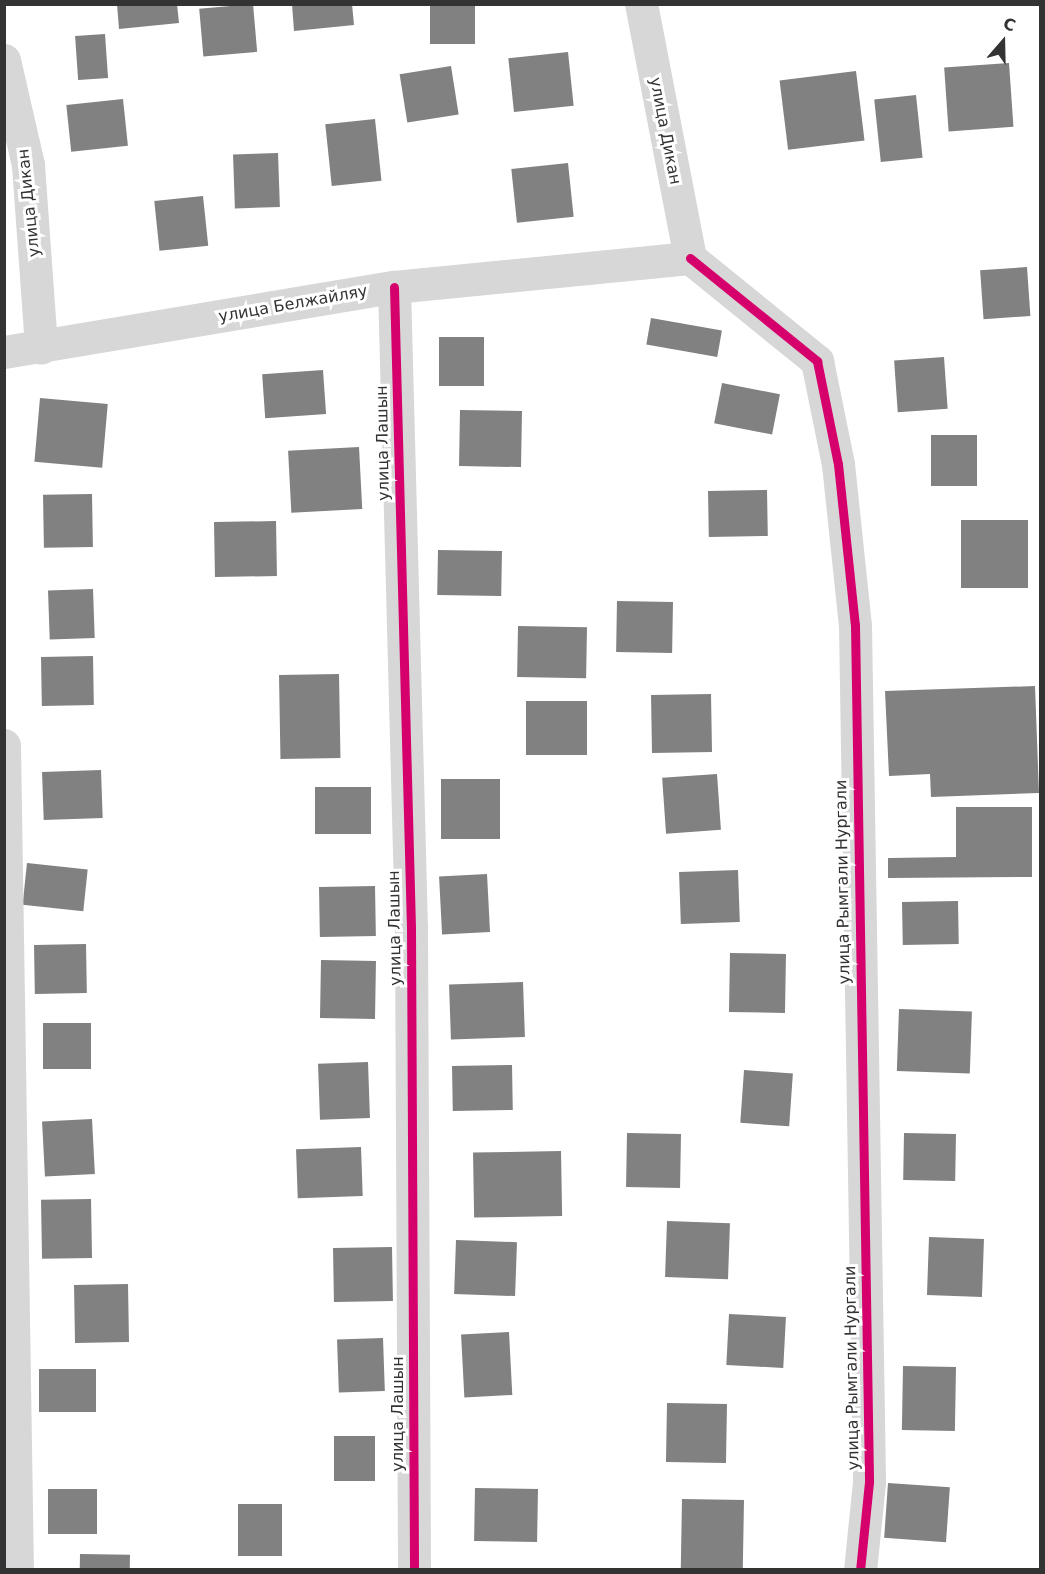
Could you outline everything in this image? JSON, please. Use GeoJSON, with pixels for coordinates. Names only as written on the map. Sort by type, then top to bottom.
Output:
{"type":"FeatureCollection","features":[{"type":"Feature","properties":{"kind":"street","name":"улица Дикан"},"geometry":{"type":"LineString","coordinates":[[641,4],[690,258]]}},
{"type":"Feature","properties":{"kind":"street","name":"улица Дикан"},"geometry":{"type":"LineString","coordinates":[[4,60],[28,165],[41,348]]}},
{"type":"Feature","properties":{"kind":"street","name":"улица Белжайляу"},"geometry":{"type":"LineString","coordinates":[[4,352],[41,348],[394,287],[690,258]]}},
{"type":"Feature","properties":{"kind":"street","name":"улица Рымгали Нургали"},"geometry":{"type":"LineString","coordinates":[[690,258],[817,361],[838,464],[855,625],[869,1482],[860,1569]]}},
{"type":"Feature","properties":{"kind":"street","name":"улица Лашын"},"geometry":{"type":"LineString","coordinates":[[394,287],[411,929],[414,1569]]}},
{"type":"Feature","properties":{"kind":"street"},"geometry":{"type":"LineString","coordinates":[[4,745],[17,1569]]}},
{"type":"Feature","properties":{"kind":"building"},"geometry":{"type":"Polygon","coordinates":[[[117,4],[177,4],[179,23],[119,29],[117,4]]]}},
{"type":"Feature","properties":{"kind":"building"},"geometry":{"type":"Polygon","coordinates":[[[253,4],[257,52],[203,57],[199,9],[253,4]]]}},
{"type":"Feature","properties":{"kind":"building"},"geometry":{"type":"Polygon","coordinates":[[[292,4],[352,4],[354,25],[294,31],[292,4]]]}},
{"type":"Feature","properties":{"kind":"building"},"geometry":{"type":"Polygon","coordinates":[[[430,4],[475,4],[475,44],[430,44],[430,4]]]}},
{"type":"Feature","properties":{"kind":"building"},"geometry":{"type":"Polygon","coordinates":[[[105,34],[108,78],[78,80],[75,36],[105,34]]]}},
{"type":"Feature","properties":{"kind":"building"},"geometry":{"type":"Polygon","coordinates":[[[568,52],[574,106],[514,112],[508,58],[568,52]]]}},
{"type":"Feature","properties":{"kind":"building"},"geometry":{"type":"Polygon","coordinates":[[[1009,63],[1013,127],[949,131],[944,68],[1009,63]]]}},
{"type":"Feature","properties":{"kind":"building"},"geometry":{"type":"Polygon","coordinates":[[[451,66],[459,114],[407,123],[400,74],[451,66]]]}},
{"type":"Feature","properties":{"kind":"building"},"geometry":{"type":"Polygon","coordinates":[[[856,71],[865,140],[788,150],[780,80],[856,71]]]}},
{"type":"Feature","properties":{"kind":"building"},"geometry":{"type":"Polygon","coordinates":[[[916,95],[923,158],[881,162],[874,99],[916,95]]]}},
{"type":"Feature","properties":{"kind":"building"},"geometry":{"type":"Polygon","coordinates":[[[123,99],[128,146],[71,152],[66,105],[123,99]]]}},
{"type":"Feature","properties":{"kind":"building"},"geometry":{"type":"Polygon","coordinates":[[[375,119],[381,181],[332,186],[325,124],[375,119]]]}},
{"type":"Feature","properties":{"kind":"building"},"geometry":{"type":"Polygon","coordinates":[[[278,153],[280,207],[235,209],[233,155],[278,153]]]}},
{"type":"Feature","properties":{"kind":"building"},"geometry":{"type":"Polygon","coordinates":[[[568,163],[574,217],[517,223],[511,169],[568,163]]]}},
{"type":"Feature","properties":{"kind":"building"},"geometry":{"type":"Polygon","coordinates":[[[203,196],[208,246],[159,251],[154,201],[203,196]]]}},
{"type":"Feature","properties":{"kind":"building"},"geometry":{"type":"Polygon","coordinates":[[[1027,267],[1030,316],[984,319],[980,270],[1027,267]]]}},
{"type":"Feature","properties":{"kind":"building"},"geometry":{"type":"Polygon","coordinates":[[[651,318],[722,331],[717,357],[646,345],[651,318]]]}},
{"type":"Feature","properties":{"kind":"building"},"geometry":{"type":"Polygon","coordinates":[[[439,337],[484,337],[484,386],[439,386],[439,337]]]}},
{"type":"Feature","properties":{"kind":"building"},"geometry":{"type":"Polygon","coordinates":[[[944,357],[948,409],[898,412],[894,360],[944,357]]]}},
{"type":"Feature","properties":{"kind":"building"},"geometry":{"type":"Polygon","coordinates":[[[323,370],[326,414],[265,418],[262,374],[323,370]]]}},
{"type":"Feature","properties":{"kind":"building"},"geometry":{"type":"Polygon","coordinates":[[[722,383],[780,394],[772,435],[714,423],[722,383]]]}},
{"type":"Feature","properties":{"kind":"building"},"geometry":{"type":"Polygon","coordinates":[[[40,398],[108,404],[102,468],[34,462],[40,398]]]}},
{"type":"Feature","properties":{"kind":"building"},"geometry":{"type":"Polygon","coordinates":[[[460,410],[522,411],[521,467],[459,466],[460,410]]]}},
{"type":"Feature","properties":{"kind":"building"},"geometry":{"type":"Polygon","coordinates":[[[931,435],[977,435],[977,486],[931,486],[931,435]]]}},
{"type":"Feature","properties":{"kind":"building"},"geometry":{"type":"Polygon","coordinates":[[[359,447],[362,509],[291,513],[288,451],[359,447]]]}},
{"type":"Feature","properties":{"kind":"building"},"geometry":{"type":"Polygon","coordinates":[[[767,490],[768,536],[709,537],[708,491],[767,490]]]}},
{"type":"Feature","properties":{"kind":"building"},"geometry":{"type":"Polygon","coordinates":[[[92,494],[93,547],[44,548],[43,495],[92,494]]]}},
{"type":"Feature","properties":{"kind":"building"},"geometry":{"type":"Polygon","coordinates":[[[961,520],[1028,520],[1028,588],[961,588],[961,520]]]}},
{"type":"Feature","properties":{"kind":"building"},"geometry":{"type":"Polygon","coordinates":[[[276,521],[277,576],[215,577],[214,522],[276,521]]]}},
{"type":"Feature","properties":{"kind":"building"},"geometry":{"type":"Polygon","coordinates":[[[438,550],[502,551],[501,596],[437,595],[438,550]]]}},
{"type":"Feature","properties":{"kind":"building"},"geometry":{"type":"Polygon","coordinates":[[[93,589],[95,638],[50,640],[48,591],[93,589]]]}},
{"type":"Feature","properties":{"kind":"building"},"geometry":{"type":"Polygon","coordinates":[[[617,601],[673,602],[672,653],[616,652],[617,601]]]}},
{"type":"Feature","properties":{"kind":"building"},"geometry":{"type":"Polygon","coordinates":[[[518,626],[587,627],[586,678],[517,677],[518,626]]]}},
{"type":"Feature","properties":{"kind":"building"},"geometry":{"type":"Polygon","coordinates":[[[93,656],[94,705],[42,706],[41,657],[93,656]]]}},
{"type":"Feature","properties":{"kind":"building"},"geometry":{"type":"Polygon","coordinates":[[[339,674],[340,758],[280,759],[279,675],[339,674]]]}},
{"type":"Feature","properties":{"kind":"building"},"geometry":{"type":"Polygon","coordinates":[[[1035,686],[1039,793],[931,797],[930,774],[889,776],[885,691],[1035,686]]]}},
{"type":"Feature","properties":{"kind":"building"},"geometry":{"type":"Polygon","coordinates":[[[711,694],[712,752],[652,753],[651,695],[711,694]]]}},
{"type":"Feature","properties":{"kind":"building"},"geometry":{"type":"Polygon","coordinates":[[[526,701],[587,701],[587,755],[526,755],[526,701]]]}},
{"type":"Feature","properties":{"kind":"building"},"geometry":{"type":"Polygon","coordinates":[[[101,770],[103,818],[44,820],[42,772],[101,770]]]}},
{"type":"Feature","properties":{"kind":"building"},"geometry":{"type":"Polygon","coordinates":[[[717,774],[721,830],[666,834],[662,778],[717,774]]]}},
{"type":"Feature","properties":{"kind":"building"},"geometry":{"type":"Polygon","coordinates":[[[441,779],[500,779],[500,839],[441,839],[441,779]]]}},
{"type":"Feature","properties":{"kind":"building"},"geometry":{"type":"Polygon","coordinates":[[[315,787],[371,787],[371,834],[315,834],[315,787]]]}},
{"type":"Feature","properties":{"kind":"building"},"geometry":{"type":"Polygon","coordinates":[[[956,807],[1032,807],[1032,877],[888,878],[888,858],[956,857],[956,807]]]}},
{"type":"Feature","properties":{"kind":"building"},"geometry":{"type":"Polygon","coordinates":[[[27,863],[88,869],[83,911],[23,905],[27,863]]]}},
{"type":"Feature","properties":{"kind":"building"},"geometry":{"type":"Polygon","coordinates":[[[738,870],[740,922],[681,924],[679,872],[738,870]]]}},
{"type":"Feature","properties":{"kind":"building"},"geometry":{"type":"Polygon","coordinates":[[[487,874],[490,932],[442,934],[439,877],[487,874]]]}},
{"type":"Feature","properties":{"kind":"building"},"geometry":{"type":"Polygon","coordinates":[[[375,886],[376,936],[320,937],[319,887],[375,886]]]}},
{"type":"Feature","properties":{"kind":"building"},"geometry":{"type":"Polygon","coordinates":[[[958,901],[959,944],[903,945],[902,902],[958,901]]]}},
{"type":"Feature","properties":{"kind":"building"},"geometry":{"type":"Polygon","coordinates":[[[86,944],[87,993],[35,994],[34,945],[86,944]]]}},
{"type":"Feature","properties":{"kind":"building"},"geometry":{"type":"Polygon","coordinates":[[[730,953],[786,954],[785,1013],[729,1012],[730,953]]]}},
{"type":"Feature","properties":{"kind":"building"},"geometry":{"type":"Polygon","coordinates":[[[321,960],[376,961],[375,1019],[320,1018],[321,960]]]}},
{"type":"Feature","properties":{"kind":"building"},"geometry":{"type":"Polygon","coordinates":[[[523,982],[525,1037],[451,1040],[449,985],[523,982]]]}},
{"type":"Feature","properties":{"kind":"building"},"geometry":{"type":"Polygon","coordinates":[[[899,1009],[972,1012],[970,1074],[897,1071],[899,1009]]]}},
{"type":"Feature","properties":{"kind":"building"},"geometry":{"type":"Polygon","coordinates":[[[43,1023],[91,1023],[91,1069],[43,1069],[43,1023]]]}},
{"type":"Feature","properties":{"kind":"building"},"geometry":{"type":"Polygon","coordinates":[[[368,1062],[370,1118],[320,1120],[318,1064],[368,1062]]]}},
{"type":"Feature","properties":{"kind":"building"},"geometry":{"type":"Polygon","coordinates":[[[512,1065],[513,1110],[453,1111],[452,1066],[512,1065]]]}},
{"type":"Feature","properties":{"kind":"building"},"geometry":{"type":"Polygon","coordinates":[[[744,1070],[793,1073],[789,1126],[740,1123],[744,1070]]]}},
{"type":"Feature","properties":{"kind":"building"},"geometry":{"type":"Polygon","coordinates":[[[92,1119],[95,1174],[45,1177],[42,1122],[92,1119]]]}},
{"type":"Feature","properties":{"kind":"building"},"geometry":{"type":"Polygon","coordinates":[[[627,1133],[681,1134],[680,1188],[626,1187],[627,1133]]]}},
{"type":"Feature","properties":{"kind":"building"},"geometry":{"type":"Polygon","coordinates":[[[904,1133],[956,1134],[955,1181],[903,1180],[904,1133]]]}},
{"type":"Feature","properties":{"kind":"building"},"geometry":{"type":"Polygon","coordinates":[[[361,1147],[363,1196],[298,1198],[296,1149],[361,1147]]]}},
{"type":"Feature","properties":{"kind":"building"},"geometry":{"type":"Polygon","coordinates":[[[561,1151],[562,1216],[474,1218],[473,1153],[561,1151]]]}},
{"type":"Feature","properties":{"kind":"building"},"geometry":{"type":"Polygon","coordinates":[[[91,1199],[92,1258],[42,1259],[41,1200],[91,1199]]]}},
{"type":"Feature","properties":{"kind":"building"},"geometry":{"type":"Polygon","coordinates":[[[667,1221],[730,1223],[728,1279],[665,1277],[667,1221]]]}},
{"type":"Feature","properties":{"kind":"building"},"geometry":{"type":"Polygon","coordinates":[[[929,1237],[984,1239],[982,1297],[927,1295],[929,1237]]]}},
{"type":"Feature","properties":{"kind":"building"},"geometry":{"type":"Polygon","coordinates":[[[456,1240],[517,1242],[515,1296],[454,1294],[456,1240]]]}},
{"type":"Feature","properties":{"kind":"building"},"geometry":{"type":"Polygon","coordinates":[[[392,1247],[393,1301],[334,1302],[333,1248],[392,1247]]]}},
{"type":"Feature","properties":{"kind":"building"},"geometry":{"type":"Polygon","coordinates":[[[128,1284],[129,1342],[75,1343],[74,1285],[128,1284]]]}},
{"type":"Feature","properties":{"kind":"building"},"geometry":{"type":"Polygon","coordinates":[[[729,1314],[786,1317],[783,1368],[726,1365],[729,1314]]]}},
{"type":"Feature","properties":{"kind":"building"},"geometry":{"type":"Polygon","coordinates":[[[509,1332],[512,1395],[464,1397],[461,1335],[509,1332]]]}},
{"type":"Feature","properties":{"kind":"building"},"geometry":{"type":"Polygon","coordinates":[[[383,1338],[385,1391],[339,1393],[337,1340],[383,1338]]]}},
{"type":"Feature","properties":{"kind":"building"},"geometry":{"type":"Polygon","coordinates":[[[903,1366],[956,1367],[955,1431],[902,1430],[903,1366]]]}},
{"type":"Feature","properties":{"kind":"building"},"geometry":{"type":"Polygon","coordinates":[[[39,1369],[96,1369],[96,1412],[39,1412],[39,1369]]]}},
{"type":"Feature","properties":{"kind":"building"},"geometry":{"type":"Polygon","coordinates":[[[667,1403],[727,1404],[726,1463],[666,1462],[667,1403]]]}},
{"type":"Feature","properties":{"kind":"building"},"geometry":{"type":"Polygon","coordinates":[[[334,1436],[375,1436],[375,1481],[334,1481],[334,1436]]]}},
{"type":"Feature","properties":{"kind":"building"},"geometry":{"type":"Polygon","coordinates":[[[888,1483],[950,1487],[946,1542],[884,1538],[888,1483]]]}},
{"type":"Feature","properties":{"kind":"building"},"geometry":{"type":"Polygon","coordinates":[[[475,1488],[538,1489],[537,1542],[474,1541],[475,1488]]]}},
{"type":"Feature","properties":{"kind":"building"},"geometry":{"type":"Polygon","coordinates":[[[48,1489],[97,1489],[97,1534],[48,1534],[48,1489]]]}},
{"type":"Feature","properties":{"kind":"building"},"geometry":{"type":"Polygon","coordinates":[[[682,1499],[744,1500],[743,1570],[681,1569],[682,1499]]]}},
{"type":"Feature","properties":{"kind":"building"},"geometry":{"type":"Polygon","coordinates":[[[238,1504],[282,1504],[282,1556],[238,1556],[238,1504]]]}},
{"type":"Feature","properties":{"kind":"building"},"geometry":{"type":"Polygon","coordinates":[[[80,1554],[130,1555],[130,1570],[80,1570],[80,1554]]]}},
{"type":"Feature","properties":{"kind":"cycle path"},"geometry":{"type":"LineString","coordinates":[[690,258],[817,361],[838,464],[855,625],[869,1482],[860,1570]]}},
{"type":"Feature","properties":{"kind":"cycle path"},"geometry":{"type":"LineString","coordinates":[[394,287],[411,929],[414,1570]]}}]}
